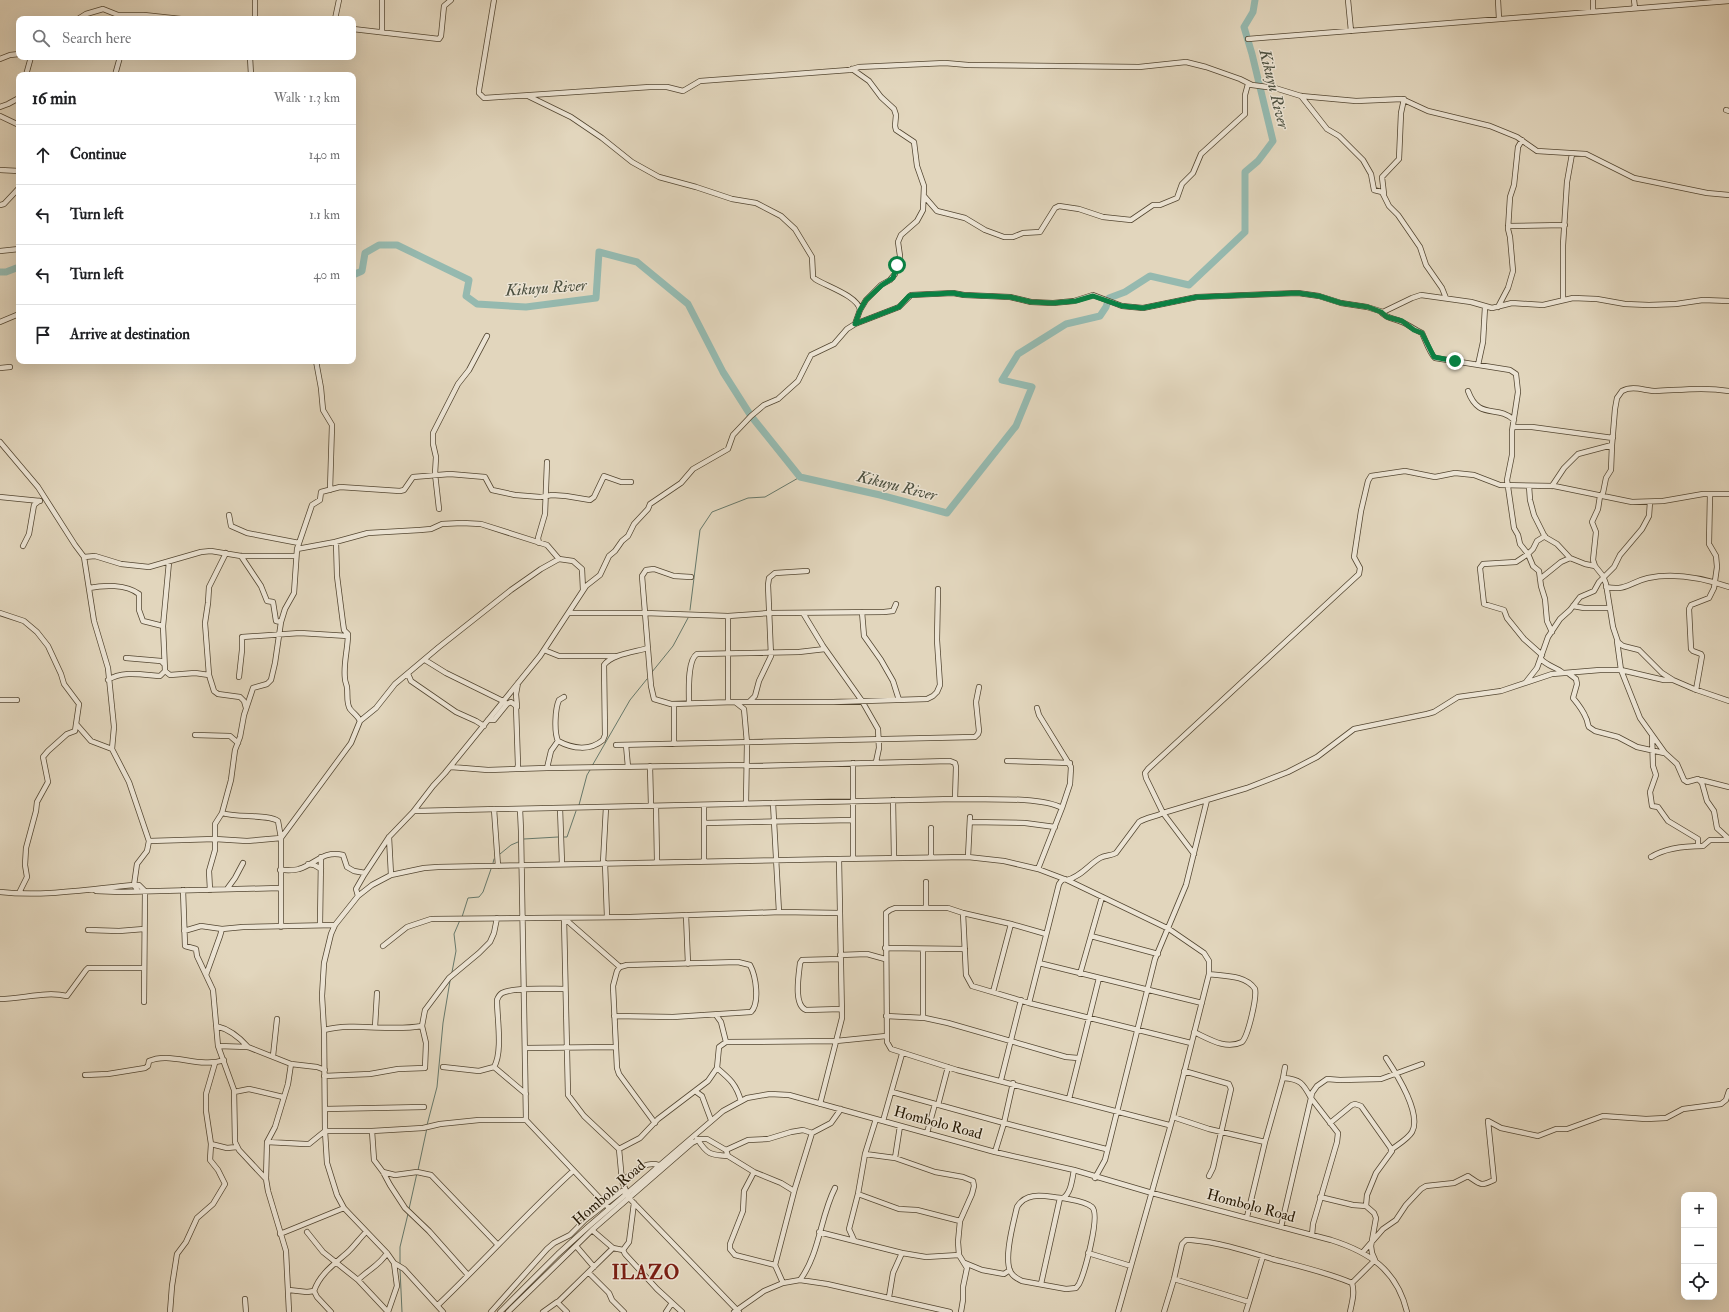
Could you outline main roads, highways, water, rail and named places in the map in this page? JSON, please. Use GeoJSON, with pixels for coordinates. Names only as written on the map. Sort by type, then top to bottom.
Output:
{"type":"FeatureCollection","features":[{"type":"Feature","properties":{"kind":"waterway","name":"Kikuyu River"},"geometry":{"type":"LineString","coordinates":[[356,274],[362,271],[365,253],[379,245],[397,245],[469,280],[466,296],[477,304],[526,307],[596,298],[599,252],[637,262],[688,304],[723,372],[751,416],[800,477],[880,495],[947,513],[1016,426],[1032,387],[1002,380],[1018,354],[1066,324],[1100,316],[1106,307],[1109,298],[1125,292],[1150,276],[1189,285],[1245,232],[1245,172],[1258,161],[1273,141],[1244,27],[1253,12],[1255,0]]}},
{"type":"Feature","properties":{"kind":"waterway","name":"Kikuyu River"},"geometry":{"type":"LineString","coordinates":[[0,272],[6,272],[16,268]]}},
{"type":"Feature","properties":{"kind":"waterway"},"geometry":{"type":"LineString","coordinates":[[690,610],[700,530],[712,512],[748,498],[765,497],[800,477]]}},
{"type":"Feature","properties":{"kind":"waterway"},"geometry":{"type":"LineString","coordinates":[[652,672],[673,646],[688,618]]}},
{"type":"Feature","properties":{"kind":"waterway"},"geometry":{"type":"LineString","coordinates":[[592,766],[630,700],[647,679]]}},
{"type":"Feature","properties":{"kind":"waterway"},"geometry":{"type":"LineString","coordinates":[[579,805],[587,775],[590,770]]}},
{"type":"Feature","properties":{"kind":"waterway"},"geometry":{"type":"LineString","coordinates":[[564,837],[567,837],[576,811]]}},
{"type":"Feature","properties":{"kind":"waterway"},"geometry":{"type":"LineString","coordinates":[[524,839],[558,837]]}},
{"type":"Feature","properties":{"kind":"waterway"},"geometry":{"type":"LineString","coordinates":[[500,854],[511,845],[518,842]]}},
{"type":"Feature","properties":{"kind":"waterway"},"geometry":{"type":"LineString","coordinates":[[493,863],[494,859]]}},
{"type":"Feature","properties":{"kind":"waterway"},"geometry":{"type":"LineString","coordinates":[[462,917],[468,898],[479,897],[483,892],[491,869]]}},
{"type":"Feature","properties":{"kind":"waterway"},"geometry":{"type":"LineString","coordinates":[[452,972],[456,951],[454,934],[460,920]]}},
{"type":"Feature","properties":{"kind":"waterway"},"geometry":{"type":"LineString","coordinates":[[427,1125],[437,1087],[443,1023],[450,981]]}},
{"type":"Feature","properties":{"kind":"waterway"},"geometry":{"type":"LineString","coordinates":[[418,1170],[427,1128]]}},
{"type":"Feature","properties":{"kind":"waterway"},"geometry":{"type":"LineString","coordinates":[[409,1209],[417,1173]]}},
{"type":"Feature","properties":{"kind":"waterway"},"geometry":{"type":"LineString","coordinates":[[400,1264],[400,1247],[408,1214]]}},
{"type":"Feature","properties":{"kind":"waterway"},"geometry":{"type":"LineString","coordinates":[[400,1269],[402,1312]]}},
{"type":"Feature","properties":{"kind":"district","name":"ILAZO"},"geometry":{"type":"Point","coordinates":[646,1273]}}]}
